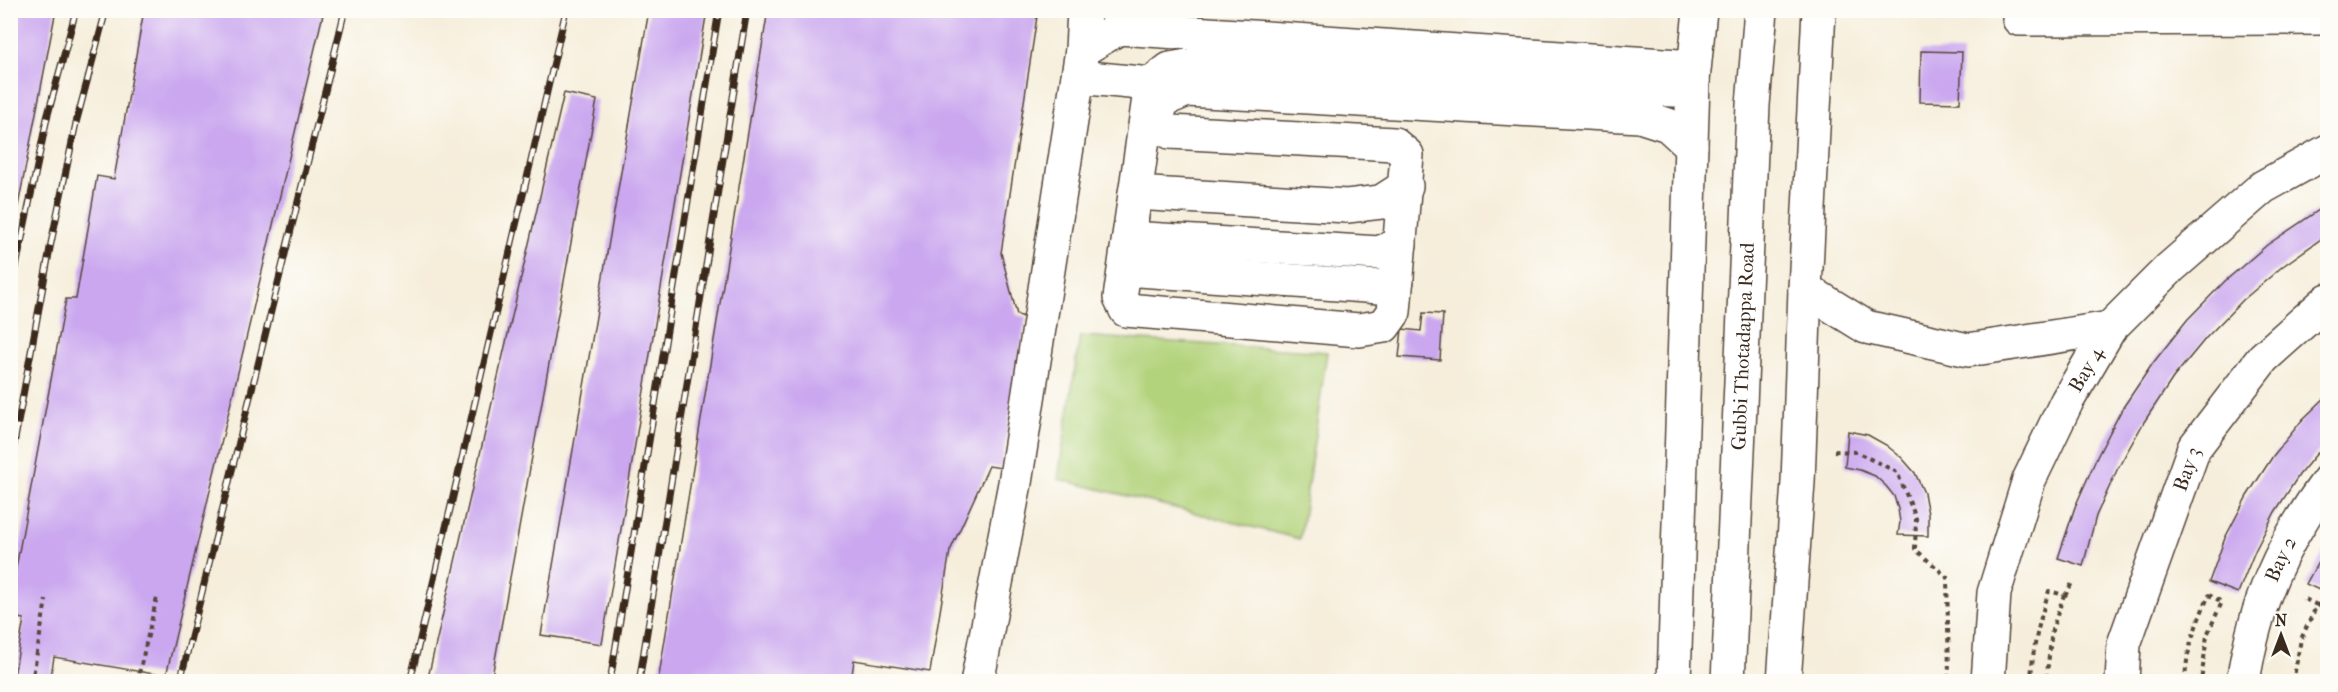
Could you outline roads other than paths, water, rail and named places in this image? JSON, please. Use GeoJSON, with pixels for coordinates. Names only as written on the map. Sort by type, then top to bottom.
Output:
{"type":"FeatureCollection","features":[{"type":"Feature","properties":{"kind":"main road"},"geometry":{"type":"LineString","coordinates":[[981,681],[978,678],[1014,483],[1080,63],[1084,10]]}},
{"type":"Feature","properties":{"kind":"main road"},"geometry":{"type":"LineString","coordinates":[[1674,681],[1691,146],[1700,10]]}},
{"type":"Feature","properties":{"kind":"main road","name":"Gubbi Thotadappa Road"},"geometry":{"type":"LineString","coordinates":[[1728,681],[1753,105],[1761,10]]}},
{"type":"Feature","properties":{"kind":"main road"},"geometry":{"type":"LineString","coordinates":[[1784,681],[1798,482],[1804,289],[1819,10]]}},
{"type":"Feature","properties":{"kind":"main road"},"geometry":{"type":"LineString","coordinates":[[2019,10],[2019,19],[2328,18]]}},
{"type":"Feature","properties":{"kind":"main road"},"geometry":{"type":"LineString","coordinates":[[1080,63],[1119,28],[1694,74]]}},
{"type":"Feature","properties":{"kind":"main road"},"geometry":{"type":"LineString","coordinates":[[1080,63],[1152,84]]}},
{"type":"Feature","properties":{"kind":"main road"},"geometry":{"type":"LineString","coordinates":[[1691,146],[1668,125],[1640,116],[1186,90],[1163,100],[1155,123],[1170,132],[1394,144],[1407,154],[1394,312],[1384,326],[1359,330],[1126,310],[1120,298],[1152,84],[1170,69],[1193,65],[1674,90],[1694,74]]}},
{"type":"Feature","properties":{"kind":"main road","name":"Bay 4"},"geometry":{"type":"LineString","coordinates":[[1988,681],[1994,593],[2029,480],[2067,401],[2110,328],[2170,268],[2263,187],[2328,151]]}},
{"type":"Feature","properties":{"kind":"main road"},"geometry":{"type":"LineString","coordinates":[[1135,194],[1347,206],[1381,202],[1406,186]]}},
{"type":"Feature","properties":{"kind":"main road"},"geometry":{"type":"LineString","coordinates":[[1127,254],[1378,253],[1400,244]]}},
{"type":"Feature","properties":{"kind":"main road"},"geometry":{"type":"LineString","coordinates":[[1127,254],[1380,287],[1397,280]]}},
{"type":"Feature","properties":{"kind":"main road"},"geometry":{"type":"LineString","coordinates":[[1804,289],[1866,327],[1968,350],[2110,328]]}},
{"type":"Feature","properties":{"kind":"main road","name":"Bay 3"},"geometry":{"type":"LineString","coordinates":[[2122,681],[2124,644],[2194,448],[2263,358],[2328,300]]}},
{"type":"Feature","properties":{"kind":"main road","name":"Bay 2"},"geometry":{"type":"LineString","coordinates":[[2243,681],[2252,636],[2265,591],[2283,549],[2306,510],[2328,480]]}},
{"type":"Feature","properties":{"kind":"railway"},"geometry":{"type":"LineString","coordinates":[[10,296],[47,118],[76,10]]}},
{"type":"Feature","properties":{"kind":"railway"},"geometry":{"type":"LineString","coordinates":[[10,466],[50,248],[76,123],[106,10]]}},
{"type":"Feature","properties":{"kind":"railway"},"geometry":{"type":"LineString","coordinates":[[180,682],[345,10]]}},
{"type":"Feature","properties":{"kind":"railway"},"geometry":{"type":"LineString","coordinates":[[410,682],[566,10]]}},
{"type":"Feature","properties":{"kind":"railway"},"geometry":{"type":"LineString","coordinates":[[610,682],[719,10]]}},
{"type":"Feature","properties":{"kind":"railway"},"geometry":{"type":"LineString","coordinates":[[639,682],[747,10]]}}]}
